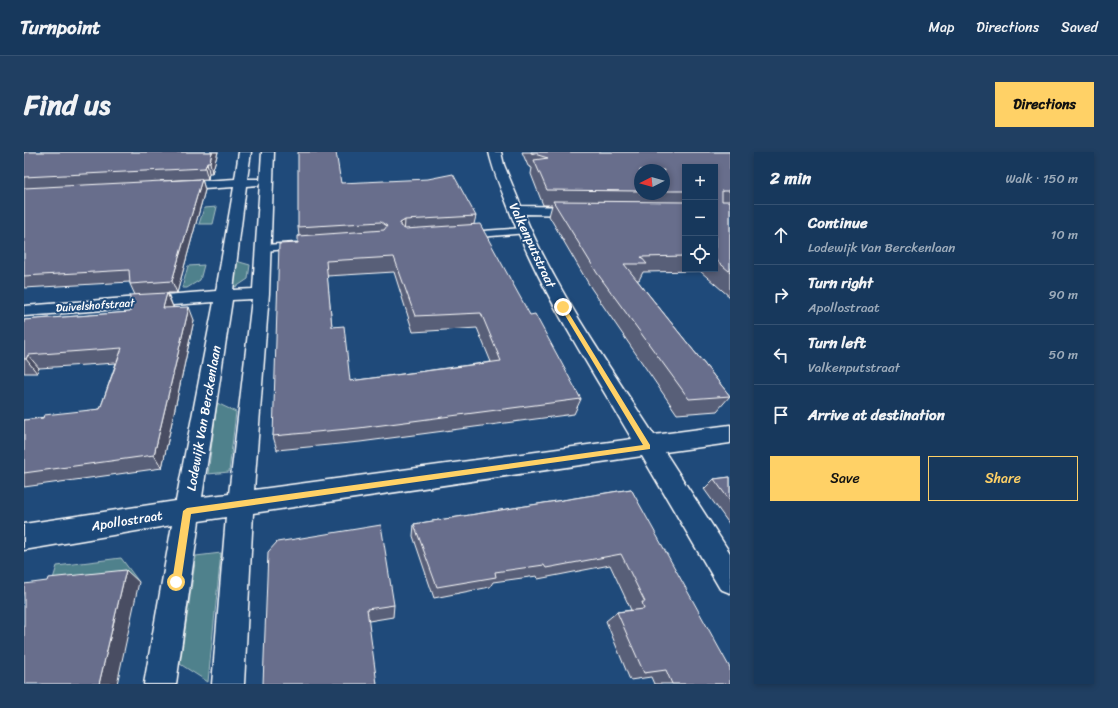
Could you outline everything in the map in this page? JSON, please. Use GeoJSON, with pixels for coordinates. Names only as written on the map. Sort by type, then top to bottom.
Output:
{"type":"FeatureCollection","features":[{"type":"Feature","properties":{"kind":"street","name":"Lodewijk Van Berckenlaan"},"geometry":{"type":"LineString","coordinates":[[160,684],[187,511],[224,296],[245,152]]}},
{"type":"Feature","properties":{"kind":"street"},"geometry":{"type":"LineString","coordinates":[[228,684],[240,503],[261,293],[268,152]]}},
{"type":"Feature","properties":{"kind":"street","name":"Valkenputstraat"},"geometry":{"type":"LineString","coordinates":[[495,152],[498,165],[524,231],[563,307],[730,579]]}},
{"type":"Feature","properties":{"kind":"street"},"geometry":{"type":"LineString","coordinates":[[164,187],[267,182]]}},
{"type":"Feature","properties":{"kind":"street"},"geometry":{"type":"LineString","coordinates":[[516,210],[592,211]]}},
{"type":"Feature","properties":{"kind":"street","name":"Duivelshofstraat"},"geometry":{"type":"LineString","coordinates":[[24,311],[261,293]]}},
{"type":"Feature","properties":{"kind":"street","name":"Apollostraat"},"geometry":{"type":"LineString","coordinates":[[24,537],[240,503],[648,447],[730,434]]}},
{"type":"Feature","properties":{"kind":"lane"},"geometry":{"type":"LineString","coordinates":[[458,236],[524,231]]}},
{"type":"Feature","properties":{"kind":"lane"},"geometry":{"type":"LineString","coordinates":[[264,248],[303,246]]}},
{"type":"Feature","properties":{"kind":"green space"},"geometry":{"type":"Polygon","coordinates":[[[217,207],[213,224],[199,224],[204,208],[217,207]]]}},
{"type":"Feature","properties":{"kind":"green space"},"geometry":{"type":"Polygon","coordinates":[[[236,261],[250,265],[248,279],[236,287],[233,285],[236,261]]]}},
{"type":"Feature","properties":{"kind":"green space"},"geometry":{"type":"Polygon","coordinates":[[[204,265],[200,280],[187,288],[182,288],[188,266],[204,265]]]}},
{"type":"Feature","properties":{"kind":"green space"},"geometry":{"type":"Polygon","coordinates":[[[217,403],[236,412],[229,472],[208,474],[217,403]]]}},
{"type":"Feature","properties":{"kind":"green space"},"geometry":{"type":"Polygon","coordinates":[[[221,553],[208,682],[180,664],[196,556],[221,553]]]}},
{"type":"Feature","properties":{"kind":"green space"},"geometry":{"type":"Polygon","coordinates":[[[121,558],[139,582],[48,595],[57,566],[121,558]]]}},
{"type":"Feature","properties":{"kind":"building"},"geometry":{"type":"Polygon","coordinates":[[[24,152],[212,152],[210,162],[207,162],[205,168],[24,177],[24,152]]]}},
{"type":"Feature","properties":{"kind":"building"},"geometry":{"type":"Polygon","coordinates":[[[298,152],[336,152],[341,183],[428,179],[453,174],[476,216],[405,220],[400,223],[400,226],[405,229],[480,224],[530,315],[535,314],[581,399],[359,428],[273,436],[279,244],[298,243],[298,236],[384,230],[387,226],[381,222],[298,227],[298,152]],[[394,257],[326,261],[332,327],[344,326],[350,381],[501,361],[481,313],[415,316],[394,257]]]}},
{"type":"Feature","properties":{"kind":"building"},"geometry":{"type":"Polygon","coordinates":[[[730,152],[730,191],[722,191],[722,201],[730,201],[730,272],[718,262],[718,164],[682,164],[682,191],[670,191],[670,164],[634,164],[634,191],[547,190],[534,160],[548,158],[531,153],[730,152]]]}},
{"type":"Feature","properties":{"kind":"building"},"geometry":{"type":"Polygon","coordinates":[[[202,179],[172,281],[130,284],[129,270],[24,276],[24,188],[202,179]]]}},
{"type":"Feature","properties":{"kind":"building"},"geometry":{"type":"Polygon","coordinates":[[[553,201],[682,202],[682,256],[641,257],[647,264],[624,264],[730,396],[689,399],[597,273],[553,201]]]}},
{"type":"Feature","properties":{"kind":"building"},"geometry":{"type":"Polygon","coordinates":[[[167,293],[163,308],[189,307],[154,455],[24,473],[24,420],[43,418],[44,415],[100,409],[122,348],[28,355],[26,359],[24,359],[24,320],[130,312],[130,295],[167,293]]]}},
{"type":"Feature","properties":{"kind":"building"},"geometry":{"type":"Polygon","coordinates":[[[730,477],[730,501],[714,479],[730,477]]]}},
{"type":"Feature","properties":{"kind":"building"},"geometry":{"type":"Polygon","coordinates":[[[631,489],[730,668],[730,684],[672,684],[666,670],[644,673],[617,612],[644,609],[642,602],[645,602],[621,554],[546,568],[544,565],[495,572],[496,577],[437,587],[414,524],[631,489]]]}},
{"type":"Feature","properties":{"kind":"building"},"geometry":{"type":"Polygon","coordinates":[[[381,525],[394,605],[367,609],[377,684],[263,684],[268,552],[277,542],[381,525]]]}},
{"type":"Feature","properties":{"kind":"building"},"geometry":{"type":"Polygon","coordinates":[[[126,570],[99,684],[24,684],[24,584],[47,581],[48,578],[126,570]]]}},
{"type":"Feature","properties":{"kind":"route"},"geometry":{"type":"LineString","coordinates":[[176,582],[187,511],[648,447],[563,307]]}}]}
